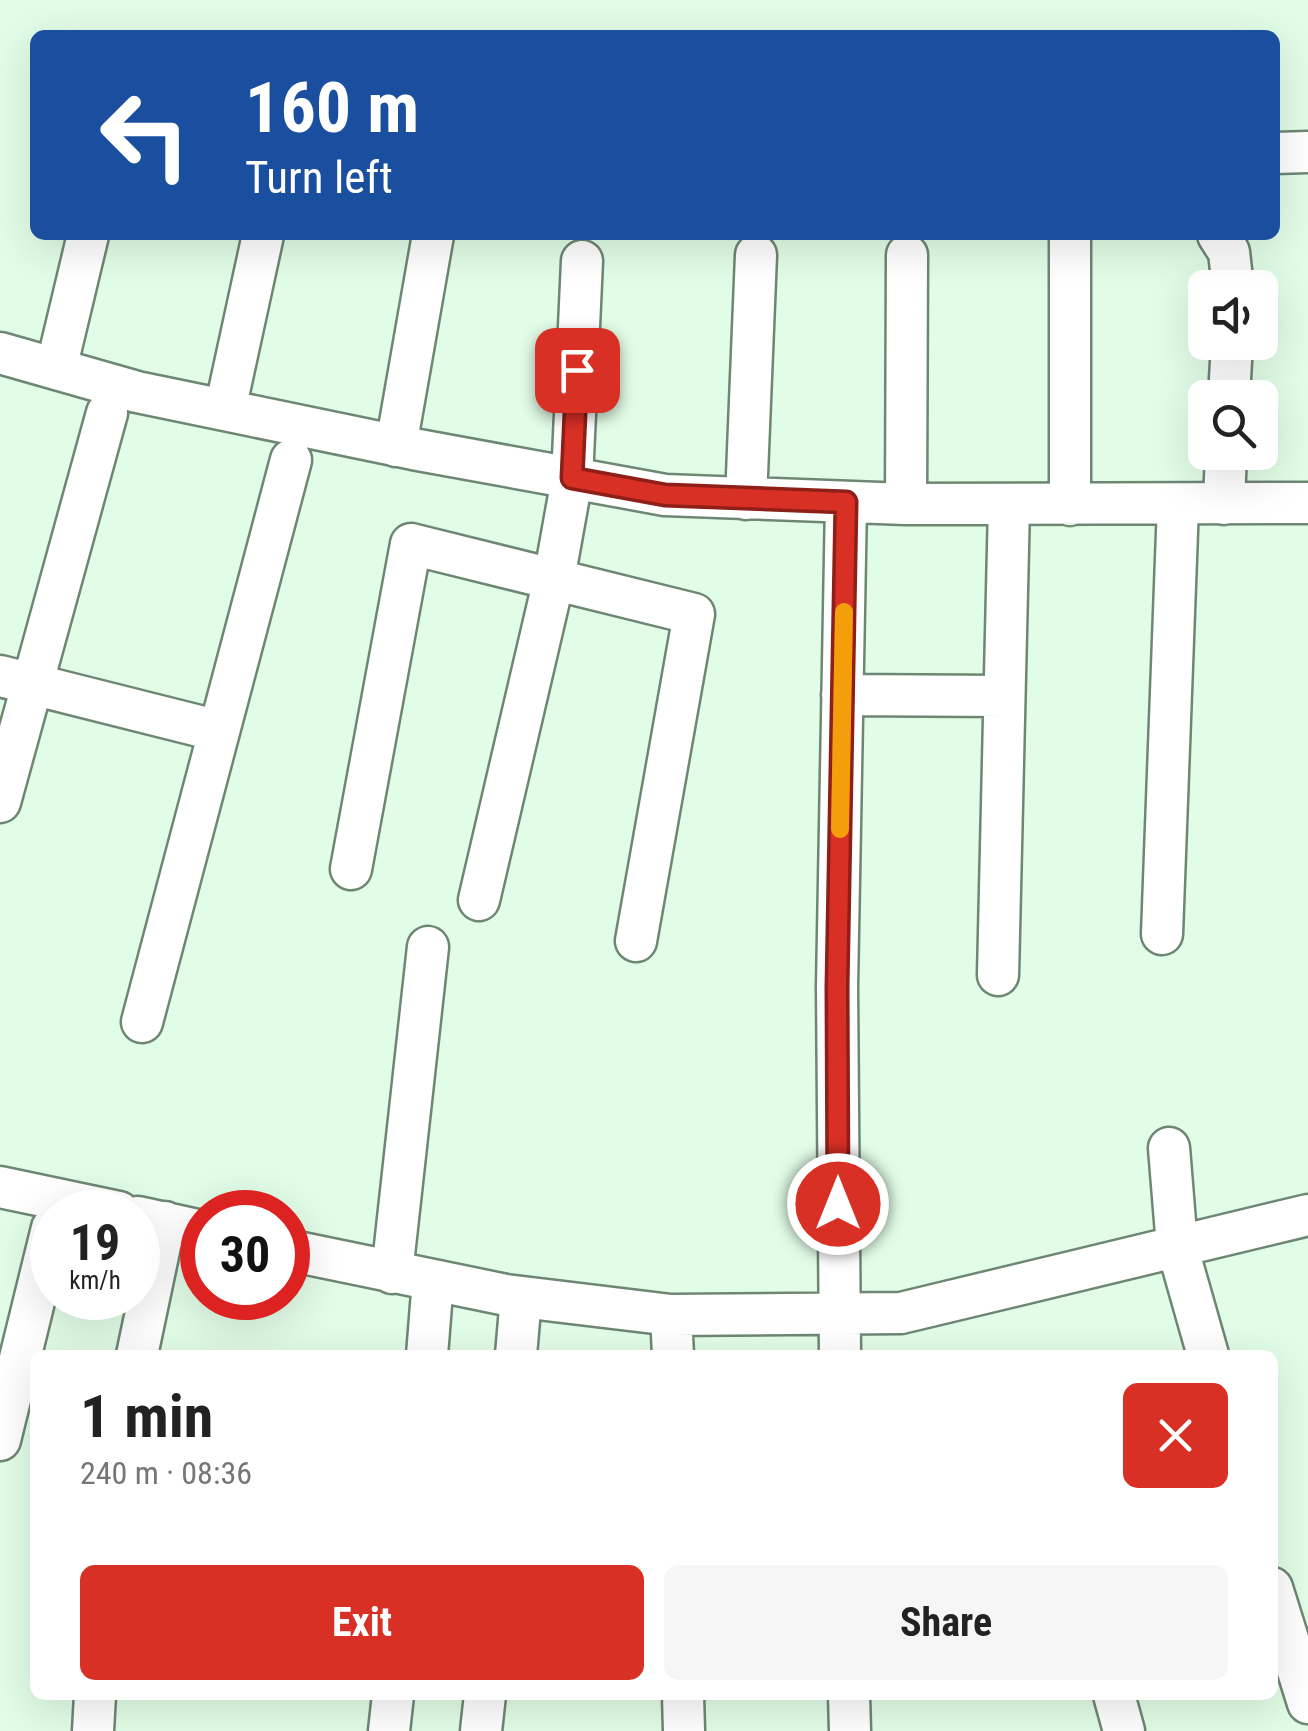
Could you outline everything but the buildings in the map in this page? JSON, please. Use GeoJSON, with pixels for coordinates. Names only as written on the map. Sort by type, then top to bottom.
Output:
{"type":"FeatureCollection","features":[{"type":"Feature","properties":{"kind":"street"},"geometry":{"type":"LineString","coordinates":[[1280,153],[1308,152]]}},
{"type":"Feature","properties":{"kind":"street"},"geometry":{"type":"LineString","coordinates":[[56,369],[87,240]]}},
{"type":"Feature","properties":{"kind":"street"},"geometry":{"type":"LineString","coordinates":[[225,410],[262,240]]}},
{"type":"Feature","properties":{"kind":"street"},"geometry":{"type":"LineString","coordinates":[[396,446],[432,240]]}},
{"type":"Feature","properties":{"kind":"street"},"geometry":{"type":"LineString","coordinates":[[1070,240],[1070,505]]}},
{"type":"Feature","properties":{"kind":"street"},"geometry":{"type":"LineString","coordinates":[[1221,240],[1229,252],[1230,270]]}},
{"type":"Feature","properties":{"kind":"street"},"geometry":{"type":"LineString","coordinates":[[906,504],[907,255]]}},
{"type":"Feature","properties":{"kind":"street"},"geometry":{"type":"LineString","coordinates":[[746,498],[756,256]]}},
{"type":"Feature","properties":{"kind":"street"},"geometry":{"type":"LineString","coordinates":[[479,900],[554,580],[572,478],[582,261]]}},
{"type":"Feature","properties":{"kind":"street"},"geometry":{"type":"LineString","coordinates":[[0,354],[137,392],[396,446],[665,495],[906,504],[1308,503]]}},
{"type":"Feature","properties":{"kind":"street"},"geometry":{"type":"LineString","coordinates":[[0,802],[16,680],[108,413]]}},
{"type":"Feature","properties":{"kind":"street"},"geometry":{"type":"LineString","coordinates":[[142,1022],[291,460]]}},
{"type":"Feature","properties":{"kind":"street"},"geometry":{"type":"LineString","coordinates":[[1224,504],[1225,470]]}},
{"type":"Feature","properties":{"kind":"street"},"geometry":{"type":"LineString","coordinates":[[840,1350],[837,987],[846,502]]}},
{"type":"Feature","properties":{"kind":"street"},"geometry":{"type":"LineString","coordinates":[[1162,934],[1178,504]]}},
{"type":"Feature","properties":{"kind":"street"},"geometry":{"type":"LineString","coordinates":[[998,975],[1008,505]]}},
{"type":"Feature","properties":{"kind":"street"},"geometry":{"type":"LineString","coordinates":[[351,869],[411,544],[694,614],[636,941]]}},
{"type":"Feature","properties":{"kind":"street"},"geometry":{"type":"LineString","coordinates":[[16,680],[219,731]]}},
{"type":"Feature","properties":{"kind":"street"},"geometry":{"type":"LineString","coordinates":[[842,695],[1004,696]]}},
{"type":"Feature","properties":{"kind":"street"},"geometry":{"type":"LineString","coordinates":[[392,1273],[428,947]]}},
{"type":"Feature","properties":{"kind":"street"},"geometry":{"type":"LineString","coordinates":[[1170,1148],[1177,1246],[1207,1350]]}},
{"type":"Feature","properties":{"kind":"street"},"geometry":{"type":"LineString","coordinates":[[0,1187],[30,1201]]}},
{"type":"Feature","properties":{"kind":"street"},"geometry":{"type":"LineString","coordinates":[[310,1255],[522,1298],[672,1315],[901,1312],[1308,1215]]}},
{"type":"Feature","properties":{"kind":"street"},"geometry":{"type":"LineString","coordinates":[[138,1350],[168,1223]]}},
{"type":"Feature","properties":{"kind":"street"},"geometry":{"type":"LineString","coordinates":[[427,1350],[433,1280]]}},
{"type":"Feature","properties":{"kind":"street"},"geometry":{"type":"LineString","coordinates":[[517,1350],[522,1298]]}},
{"type":"Feature","properties":{"kind":"street"},"geometry":{"type":"LineString","coordinates":[[672,1315],[673,1350]]}},
{"type":"Feature","properties":{"kind":"street"},"geometry":{"type":"LineString","coordinates":[[0,1440],[30,1318]]}},
{"type":"Feature","properties":{"kind":"street"},"geometry":{"type":"LineString","coordinates":[[1278,1607],[1308,1703]]}},
{"type":"Feature","properties":{"kind":"street"},"geometry":{"type":"LineString","coordinates":[[93,1731],[95,1700]]}},
{"type":"Feature","properties":{"kind":"street"},"geometry":{"type":"LineString","coordinates":[[389,1731],[393,1700]]}},
{"type":"Feature","properties":{"kind":"street"},"geometry":{"type":"LineString","coordinates":[[482,1731],[485,1700]]}},
{"type":"Feature","properties":{"kind":"street"},"geometry":{"type":"LineString","coordinates":[[683,1700],[684,1731]]}},
{"type":"Feature","properties":{"kind":"street"},"geometry":{"type":"LineString","coordinates":[[849,1700],[850,1731]]}},
{"type":"Feature","properties":{"kind":"street"},"geometry":{"type":"LineString","coordinates":[[1115,1700],[1124,1731]]}},
{"type":"Feature","properties":{"kind":"slow traffic"},"geometry":{"type":"LineString","coordinates":[[840,829],[844,612]]}},
{"type":"Feature","properties":{"kind":"route"},"geometry":{"type":"LineString","coordinates":[[577,370],[572,478],[665,495],[846,502],[837,987],[838,1204]]}}]}
